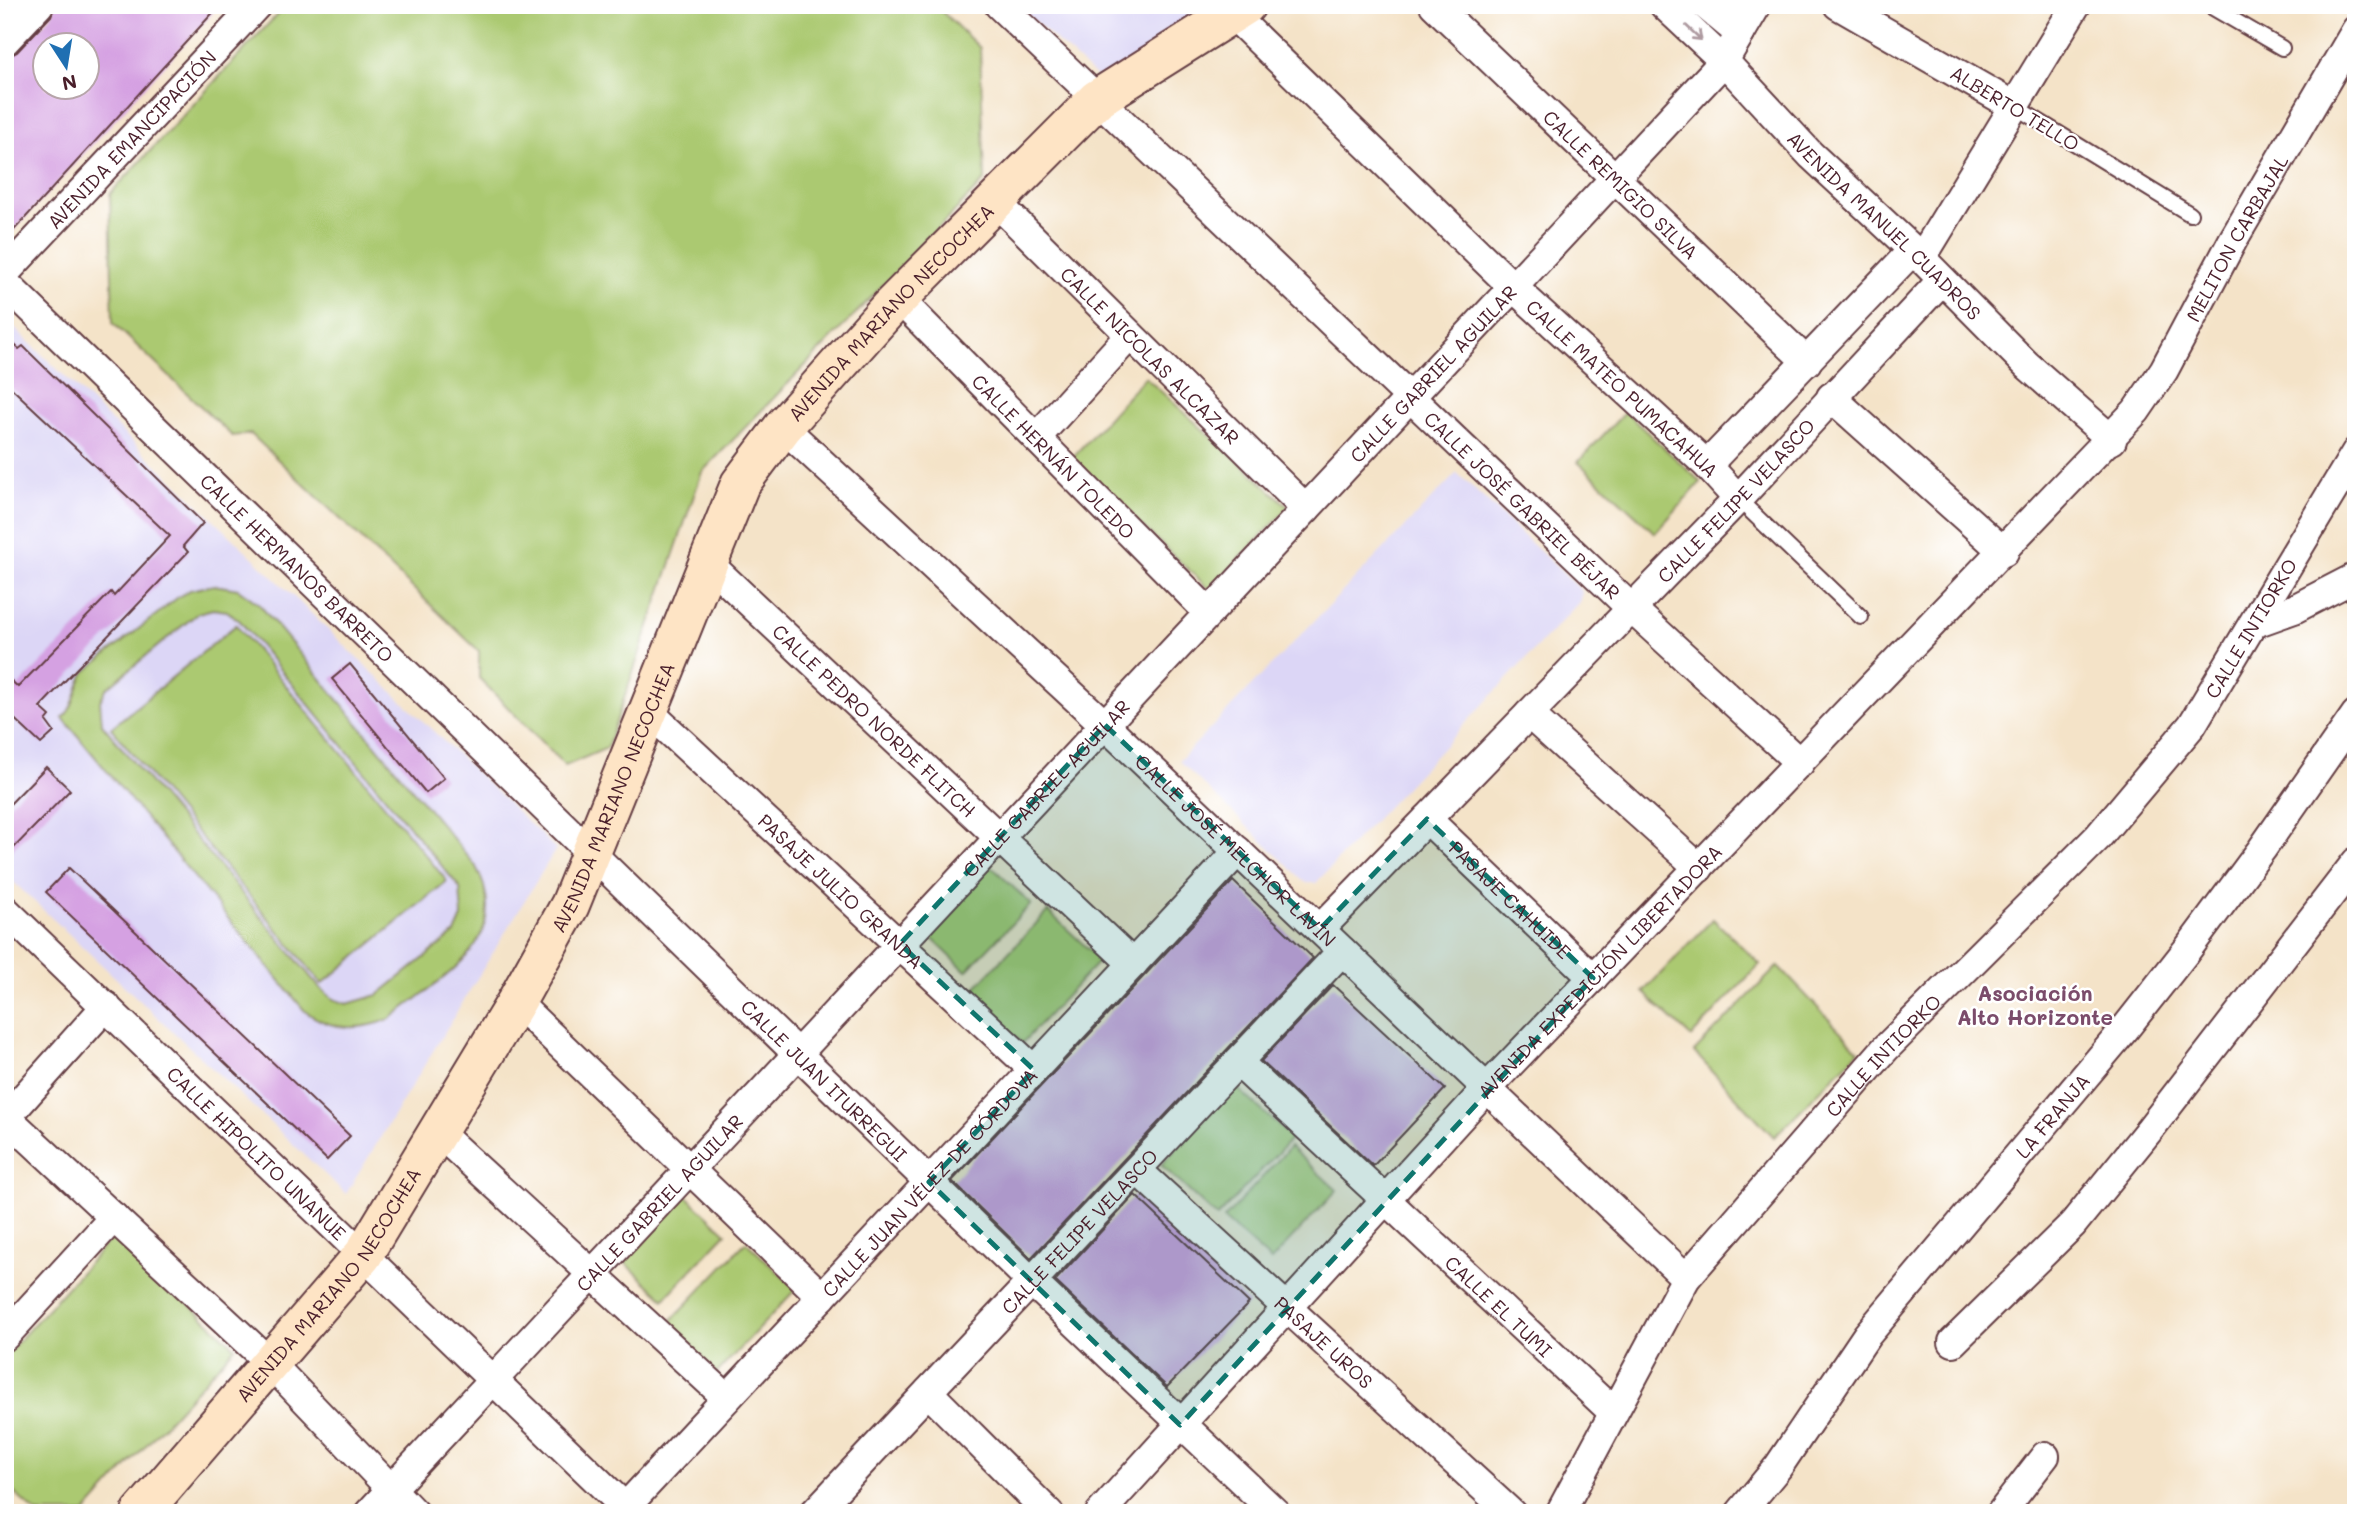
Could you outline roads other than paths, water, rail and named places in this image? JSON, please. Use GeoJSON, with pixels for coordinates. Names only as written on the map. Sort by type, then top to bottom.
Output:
{"type":"FeatureCollection","features":[{"type":"Feature","properties":{"kind":"street"},"geometry":{"type":"LineString","coordinates":[[5,41],[39,5]]}},
{"type":"Feature","properties":{"kind":"street","name":"AVENIDA EMANCIPACIÓN"},"geometry":{"type":"LineString","coordinates":[[5,273],[257,5]]}},
{"type":"Feature","properties":{"kind":"street","name":"CALLE JOSÉ GABRIEL BÉJAR"},"geometry":{"type":"LineString","coordinates":[[999,5],[1409,398],[1800,763]]}},
{"type":"Feature","properties":{"kind":"street","name":"CALLE REMIGIO SILVA"},"geometry":{"type":"LineString","coordinates":[[1434,5],[1807,362]]}},
{"type":"Feature","properties":{"kind":"street","name":"AVENIDA MANUEL CUADROS"},"geometry":{"type":"LineString","coordinates":[[1664,5],[1724,61],[1811,155],[1917,254],[2027,365],[2112,440]]}},
{"type":"Feature","properties":{"kind":"street"},"geometry":{"type":"LineString","coordinates":[[1705,5],[1740,34]]}},
{"type":"Feature","properties":{"kind":"street","name":"CALLE GABRIEL AGUILAR"},"geometry":{"type":"LineString","coordinates":[[369,1513],[1724,61],[1757,5]]}},
{"type":"Feature","properties":{"kind":"street","name":"ALBERTO TELLO"},"geometry":{"type":"LineString","coordinates":[[1838,5],[2014,106]]}},
{"type":"Feature","properties":{"kind":"street"},"geometry":{"type":"LineString","coordinates":[[1707,466],[1807,362],[1917,254],[2014,106],[2076,5]]}},
{"type":"Feature","properties":{"kind":"street","name":"AVENIDA MARIANO NECOCHEA"},"geometry":{"type":"LineString","coordinates":[[141,1513],[363,1255],[516,1002],[570,905],[740,484],[783,427],[898,298],[1097,99],[1239,10]]}},
{"type":"Feature","properties":{"kind":"street","name":"CALLE MATEO PUMACAHUA"},"geometry":{"type":"LineString","coordinates":[[1239,10],[1513,287],[1707,466],[1738,499]]}},
{"type":"Feature","properties":{"kind":"street","name":"MELITON CARBAJAL"},"geometry":{"type":"LineString","coordinates":[[2112,440],[2164,370],[2233,240],[2356,30]]}},
{"type":"Feature","properties":{"kind":"street","name":"CALLE NICOLAS ALCAZAR"},"geometry":{"type":"LineString","coordinates":[[995,201],[1306,509]]}},
{"type":"Feature","properties":{"kind":"street","name":"CALLE FELIPE VELASCO"},"geometry":{"type":"LineString","coordinates":[[1320,929],[1738,499],[1942,280]]}},
{"type":"Feature","properties":{"kind":"street","name":"CALLE HERMANOS BARRETO"},"geometry":{"type":"LineString","coordinates":[[5,283],[592,851]]}},
{"type":"Feature","properties":{"kind":"street","name":"CALLE HERNÁN TOLEDO"},"geometry":{"type":"LineString","coordinates":[[898,298],[1209,613]]}},
{"type":"Feature","properties":{"kind":"street"},"geometry":{"type":"LineString","coordinates":[[1036,438],[1130,335]]}},
{"type":"Feature","properties":{"kind":"street"},"geometry":{"type":"LineString","coordinates":[[1831,397],[2004,552]]}},
{"type":"Feature","properties":{"kind":"street","name":"CALLE JOSÉ MELCHOR LAVÍN"},"geometry":{"type":"LineString","coordinates":[[783,427],[1104,725],[1686,1278]]}},
{"type":"Feature","properties":{"kind":"street","name":"AVENIDA EXPEDICIÓN LIBERTADORA"},"geometry":{"type":"LineString","coordinates":[[1100,1513],[1487,1088],[2112,440]]}},
{"type":"Feature","properties":{"kind":"street","name":"CALLE INTIORKO"},"geometry":{"type":"LineString","coordinates":[[1560,1513],[1686,1278],[1885,1049],[2098,837],[2192,725],[2356,452]]}},
{"type":"Feature","properties":{"kind":"street","name":"CALLE PEDRO NORDE FLITCH"},"geometry":{"type":"LineString","coordinates":[[708,563],[1133,964]]}},
{"type":"Feature","properties":{"kind":"street"},"geometry":{"type":"LineString","coordinates":[[2255,623],[2294,609],[2356,577]]}},
{"type":"Feature","properties":{"kind":"street","name":"PASAJE JULIO GRANDA"},"geometry":{"type":"LineString","coordinates":[[648,711],[1034,1070]]}},
{"type":"Feature","properties":{"kind":"street"},"geometry":{"type":"LineString","coordinates":[[1529,714],[1699,868]]}},
{"type":"Feature","properties":{"kind":"street","name":"LA FRANJA"},"geometry":{"type":"LineString","coordinates":[[1740,1513],[1778,1467],[1867,1335],[2124,1030],[2187,950],[2262,849],[2356,714]]}},
{"type":"Feature","properties":{"kind":"street","name":"PASAJE CAHUIDE"},"geometry":{"type":"LineString","coordinates":[[1427,819],[1593,978]]}},
{"type":"Feature","properties":{"kind":"street","name":"CALLE JUAN ITURREGUI"},"geometry":{"type":"LineString","coordinates":[[592,851],[1031,1281],[1180,1425],[1276,1513]]}},
{"type":"Feature","properties":{"kind":"street","name":"CALLE JUAN VÉLEZ DE CÓRDOVA"},"geometry":{"type":"LineString","coordinates":[[626,1511],[727,1398],[1238,852]]}},
{"type":"Feature","properties":{"kind":"street"},"geometry":{"type":"LineString","coordinates":[[1953,1342],[2073,1224],[2193,1075],[2356,862]]}},
{"type":"Feature","properties":{"kind":"street","name":"CALLE HIPOLITO UNANUE"},"geometry":{"type":"LineString","coordinates":[[5,909],[493,1379],[626,1511]]}},
{"type":"Feature","properties":{"kind":"street","name":"CALLE FELIPE VELASCO"},"geometry":{"type":"LineString","coordinates":[[826,1509],[928,1392],[1342,951]]}},
{"type":"Feature","properties":{"kind":"street"},"geometry":{"type":"LineString","coordinates":[[516,1002],[688,1171],[822,1297]]}},
{"type":"Feature","properties":{"kind":"street"},"geometry":{"type":"LineString","coordinates":[[106,1006],[6,1118],[270,1363],[414,1513]]}},
{"type":"Feature","properties":{"kind":"street","name":"CALLE EL TUMI"},"geometry":{"type":"LineString","coordinates":[[1238,1062],[1613,1412]]}},
{"type":"Feature","properties":{"kind":"street"},"geometry":{"type":"LineString","coordinates":[[439,1133],[727,1398]]}},
{"type":"Feature","properties":{"kind":"street","name":"PASAJE UROS"},"geometry":{"type":"LineString","coordinates":[[1137,1170],[1511,1513]]}},
{"type":"Feature","properties":{"kind":"street"},"geometry":{"type":"LineString","coordinates":[[5,1336],[114,1217]]}},
{"type":"Feature","properties":{"kind":"street"},"geometry":{"type":"LineString","coordinates":[[928,1392],[1049,1513]]}},
{"type":"Feature","properties":{"kind":"street"},"geometry":{"type":"LineString","coordinates":[[2001,1513],[2045,1455]]}},
{"type":"Feature","properties":{"kind":"lane"},"geometry":{"type":"LineString","coordinates":[[2208,5],[2281,48]]}},
{"type":"Feature","properties":{"kind":"lane","name":"ALBERTO TELLO"},"geometry":{"type":"LineString","coordinates":[[2014,106],[2190,214]]}},
{"type":"Feature","properties":{"kind":"lane","name":"CALLE MATEO PUMACAHUA"},"geometry":{"type":"LineString","coordinates":[[1738,499],[1861,617]]}},
{"type":"Feature","properties":{"kind":"district","name":"Asociación Alto Horizonte"},"geometry":{"type":"Point","coordinates":[2035,1004]}}]}
